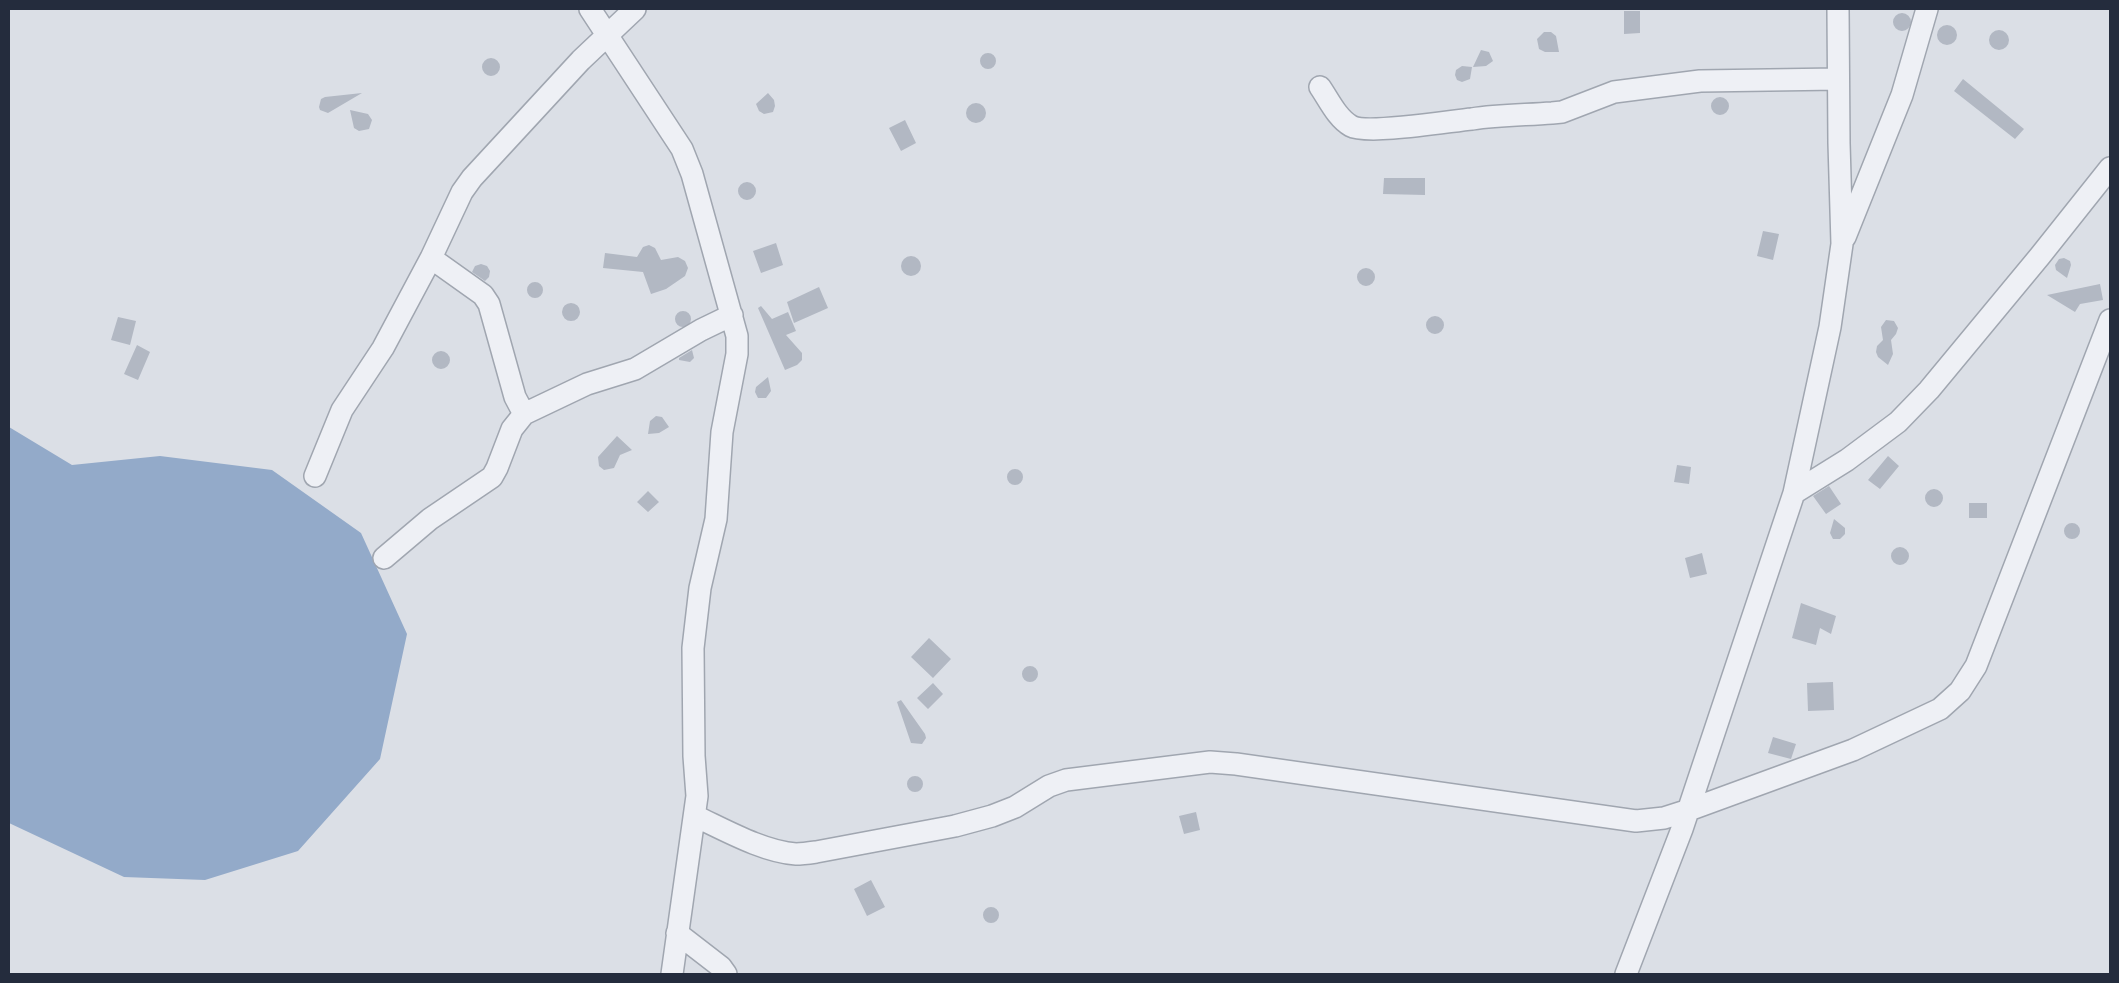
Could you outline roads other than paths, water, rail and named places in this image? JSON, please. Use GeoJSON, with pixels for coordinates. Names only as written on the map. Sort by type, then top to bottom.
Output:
{"type":"FeatureCollection","features":[{"type":"Feature","properties":{"kind":"street"},"geometry":{"type":"LineString","coordinates":[[590,9],[682,149],[692,174],[737,336],[737,354],[722,432],[716,519],[700,588],[693,648],[694,756],[697,796],[672,974]]}},
{"type":"Feature","properties":{"kind":"street"},"geometry":{"type":"LineString","coordinates":[[315,476],[342,410],[383,348],[431,258],[462,192],[472,178],[608,34],[635,9]]}},
{"type":"Feature","properties":{"kind":"street"},"geometry":{"type":"LineString","coordinates":[[1626,974],[1689,810],[1794,493],[1830,326],[1842,244],[1838,9]]}},
{"type":"Feature","properties":{"kind":"street"},"geometry":{"type":"LineString","coordinates":[[1842,244],[1902,95],[1927,9]]}},
{"type":"Feature","properties":{"kind":"street"},"geometry":{"type":"LineString","coordinates":[[1320,88],[1341,119],[1352,127],[1366,129],[1435,125],[1473,118],[1562,112],[1614,92],[1700,81],[1838,79]]}},
{"type":"Feature","properties":{"kind":"street"},"geometry":{"type":"LineString","coordinates":[[1794,493],[1847,460],[1898,422],[1929,390],[2108,172]]}},
{"type":"Feature","properties":{"kind":"street"},"geometry":{"type":"LineString","coordinates":[[431,258],[483,295],[489,304],[515,397],[524,414]]}},
{"type":"Feature","properties":{"kind":"street"},"geometry":{"type":"LineString","coordinates":[[384,558],[430,519],[492,477],[498,468],[512,429],[524,414],[587,384],[635,369],[701,330],[732,315]]}},
{"type":"Feature","properties":{"kind":"street"},"geometry":{"type":"LineString","coordinates":[[695,816],[742,837],[778,850],[797,854],[955,826],[992,816],[1015,806],[1049,786],[1066,780],[1210,762],[1236,764],[1636,821],[1664,818],[1689,810],[1853,750],[1940,709],[1960,691],[1976,666],[2110,320]]}},
{"type":"Feature","properties":{"kind":"street"},"geometry":{"type":"LineString","coordinates":[[678,933],[721,967],[726,974]]}},
{"type":"Feature","properties":{"kind":"water"},"geometry":{"type":"Polygon","coordinates":[[[9,427],[72,465],[160,456],[272,470],[361,533],[407,634],[380,759],[298,851],[205,880],[124,877],[9,823],[9,427]]]}}]}
